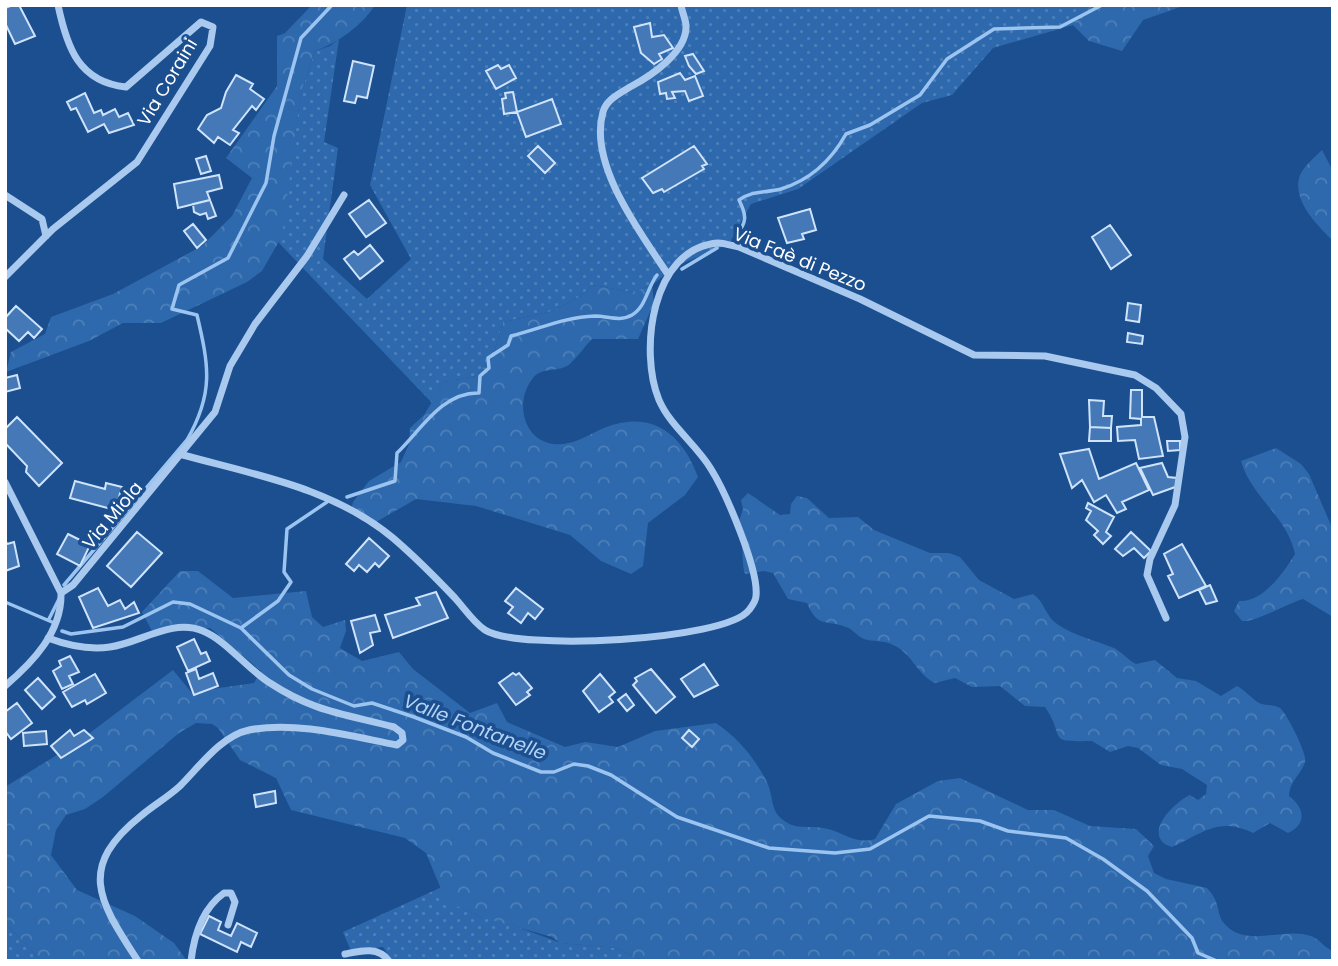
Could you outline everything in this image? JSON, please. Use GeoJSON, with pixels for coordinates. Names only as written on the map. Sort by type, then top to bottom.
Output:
{"type":"FeatureCollection","features":[{"type":"Feature","properties":{"kind":"street","name":"Via Coraini"},"geometry":{"type":"LineString","coordinates":[[5,276],[46,236],[137,162],[210,46],[213,27],[201,22],[126,88],[105,85],[87,72],[73,53],[58,5]]}},
{"type":"Feature","properties":{"kind":"street"},"geometry":{"type":"LineString","coordinates":[[183,455],[320,493],[345,505],[392,537],[486,631],[543,640],[600,641],[726,626],[747,613],[756,599],[755,579],[738,528],[711,469],[659,402],[652,373],[650,342],[661,288],[667,273],[616,190],[600,131],[603,108],[616,95],[634,85],[681,48],[686,27],[681,5]]}},
{"type":"Feature","properties":{"kind":"street"},"geometry":{"type":"LineString","coordinates":[[5,195],[42,219],[46,236]]}},
{"type":"Feature","properties":{"kind":"street","name":"Via Miola"},"geometry":{"type":"LineString","coordinates":[[61,593],[73,586],[183,455],[215,412],[230,366],[256,324],[307,256],[344,195]]}},
{"type":"Feature","properties":{"kind":"street","name":"Via Faè di Pezzo"},"geometry":{"type":"LineString","coordinates":[[667,273],[681,259],[700,249],[718,243],[739,247],[860,299],[974,355],[1045,355],[1135,375],[1156,388],[1181,414],[1185,437],[1175,505],[1150,559],[1147,575],[1166,618]]}},
{"type":"Feature","properties":{"kind":"street"},"geometry":{"type":"LineString","coordinates":[[5,482],[61,593],[62,609],[48,638],[28,666],[5,687]]}},
{"type":"Feature","properties":{"kind":"street"},"geometry":{"type":"LineString","coordinates":[[48,638],[67,645],[92,649],[113,647],[179,627],[202,631],[229,648],[245,667],[300,701],[331,714],[394,727],[402,733],[403,740],[397,745],[347,735],[278,728],[231,735],[175,790],[140,816],[113,844],[103,863],[100,881],[103,904],[138,961]]}},
{"type":"Feature","properties":{"kind":"street"},"geometry":{"type":"LineString","coordinates":[[191,961],[192,946],[204,914],[224,893],[231,893],[235,902],[228,925]]}},
{"type":"Feature","properties":{"kind":"street"},"geometry":{"type":"LineString","coordinates":[[345,954],[370,950],[385,956],[389,961]]}},
{"type":"Feature","properties":{"kind":"green space"},"geometry":{"type":"Polygon","coordinates":[[[312,5],[375,5],[364,20],[348,33],[315,51],[301,92],[282,236],[262,271],[247,282],[161,323],[123,323],[89,341],[6,372],[11,352],[45,334],[51,317],[113,294],[202,246],[232,216],[252,178],[226,158],[277,86],[277,36],[285,33],[312,5]]]}},
{"type":"Feature","properties":{"kind":"green space"},"geometry":{"type":"Polygon","coordinates":[[[407,5],[1090,5],[1084,18],[1075,21],[1073,25],[993,48],[952,95],[922,103],[798,189],[751,204],[729,244],[676,266],[652,285],[632,292],[593,285],[579,297],[553,311],[503,322],[493,356],[476,376],[444,382],[432,403],[279,243],[301,92],[315,51],[330,46],[339,39],[324,142],[338,148],[323,259],[367,299],[411,259],[370,185],[407,5]]]}},
{"type":"Feature","properties":{"kind":"green space"},"geometry":{"type":"Polygon","coordinates":[[[1090,5],[1186,5],[1143,20],[1122,51],[1089,41],[1073,25],[1075,21],[1084,18],[1090,5]]]}},
{"type":"Feature","properties":{"kind":"green space"},"geometry":{"type":"Polygon","coordinates":[[[1322,150],[1333,171],[1333,241],[1307,211],[1299,194],[1300,175],[1322,150]]]}},
{"type":"Feature","properties":{"kind":"green space"},"geometry":{"type":"Polygon","coordinates":[[[593,285],[632,292],[652,285],[654,303],[638,339],[592,339],[567,366],[545,371],[533,378],[527,387],[523,408],[525,419],[535,436],[554,444],[574,442],[604,428],[637,422],[663,429],[683,449],[698,477],[685,495],[648,523],[643,566],[631,574],[601,561],[570,535],[476,506],[416,499],[376,522],[362,521],[351,511],[353,502],[369,481],[401,462],[409,444],[410,428],[424,415],[444,382],[476,376],[493,356],[503,322],[553,311],[579,297],[593,285]]]}},
{"type":"Feature","properties":{"kind":"green space"},"geometry":{"type":"Polygon","coordinates":[[[1276,448],[1301,464],[1309,474],[1333,530],[1333,617],[1303,599],[1247,621],[1242,621],[1234,611],[1239,601],[1256,597],[1272,585],[1295,554],[1285,528],[1253,485],[1241,461],[1276,448]]]}},
{"type":"Feature","properties":{"kind":"green space"},"geometry":{"type":"Polygon","coordinates":[[[748,493],[780,515],[790,514],[791,504],[797,496],[807,498],[829,518],[858,517],[874,530],[930,553],[949,553],[960,557],[979,580],[1014,599],[1033,594],[1057,624],[1114,648],[1136,664],[1155,660],[1177,678],[1196,681],[1221,696],[1237,686],[1259,703],[1280,708],[1296,734],[1305,758],[1289,796],[1301,811],[1301,821],[1288,833],[1270,823],[1253,833],[1241,828],[1221,826],[1211,828],[1172,847],[1163,842],[1159,829],[1168,813],[1190,795],[1198,800],[1206,794],[1207,785],[1182,769],[1161,765],[1138,748],[1128,746],[1110,752],[1092,741],[1062,739],[1045,707],[1025,706],[1000,686],[972,687],[955,678],[935,683],[898,648],[888,643],[864,639],[848,628],[823,622],[815,617],[807,603],[788,599],[773,573],[764,571],[745,574],[737,528],[743,509],[741,500],[748,493]]]}},
{"type":"Feature","properties":{"kind":"green space"},"geometry":{"type":"Polygon","coordinates":[[[180,571],[198,571],[233,598],[306,591],[312,617],[323,627],[345,620],[346,631],[340,648],[362,661],[399,652],[413,669],[470,713],[497,703],[507,722],[565,747],[585,742],[618,747],[655,731],[716,723],[750,755],[769,786],[774,808],[780,818],[795,826],[823,828],[861,840],[875,839],[896,804],[938,781],[960,778],[1028,810],[1054,810],[1090,826],[1136,829],[1154,846],[1148,856],[1154,873],[1166,879],[1207,888],[1223,922],[1232,930],[1253,936],[1311,936],[1333,951],[1333,961],[644,961],[617,948],[560,943],[552,937],[481,917],[446,901],[426,853],[405,838],[291,810],[276,778],[240,760],[218,728],[212,724],[196,723],[179,733],[103,797],[85,809],[66,815],[56,830],[51,855],[77,890],[135,916],[174,943],[187,961],[42,961],[5,923],[5,787],[78,742],[173,670],[191,692],[254,683],[261,671],[210,628],[152,631],[142,612],[180,571]]]}},
{"type":"Feature","properties":{"kind":"green space"},"geometry":{"type":"Polygon","coordinates":[[[442,887],[447,901],[481,917],[493,918],[561,943],[617,948],[644,961],[392,961],[383,947],[351,951],[343,932],[442,887]]]}},
{"type":"Feature","properties":{"kind":"green space"},"geometry":{"type":"Polygon","coordinates":[[[5,923],[42,961],[5,961],[5,923]]]}},
{"type":"Feature","properties":{"kind":"building"},"geometry":{"type":"Polygon","coordinates":[[[19,5],[35,36],[15,44],[5,23],[5,8],[19,5]]]}},
{"type":"Feature","properties":{"kind":"building"},"geometry":{"type":"Polygon","coordinates":[[[650,23],[652,37],[664,35],[673,48],[659,54],[662,59],[654,64],[641,53],[634,27],[650,23]]]}},
{"type":"Feature","properties":{"kind":"building"},"geometry":{"type":"Polygon","coordinates":[[[693,54],[704,71],[696,74],[689,66],[685,56],[693,54]]]}},
{"type":"Feature","properties":{"kind":"building"},"geometry":{"type":"Polygon","coordinates":[[[353,61],[374,66],[367,98],[357,96],[355,103],[344,101],[353,61]]]}},
{"type":"Feature","properties":{"kind":"building"},"geometry":{"type":"Polygon","coordinates":[[[498,65],[501,69],[509,65],[516,78],[496,89],[486,71],[498,65]]]}},
{"type":"Feature","properties":{"kind":"building"},"geometry":{"type":"Polygon","coordinates":[[[680,73],[685,80],[695,76],[703,96],[689,101],[685,91],[672,92],[675,98],[667,99],[666,93],[660,94],[658,82],[680,73]]]}},
{"type":"Feature","properties":{"kind":"building"},"geometry":{"type":"Polygon","coordinates":[[[236,75],[253,84],[250,89],[264,99],[256,110],[252,106],[233,130],[239,133],[230,145],[218,137],[214,143],[198,129],[207,115],[221,108],[236,75]]]}},
{"type":"Feature","properties":{"kind":"building"},"geometry":{"type":"Polygon","coordinates":[[[513,92],[517,112],[504,114],[502,99],[506,98],[505,93],[513,92]]]}},
{"type":"Feature","properties":{"kind":"building"},"geometry":{"type":"Polygon","coordinates":[[[85,93],[94,113],[101,110],[103,115],[115,109],[119,117],[128,113],[134,125],[109,133],[104,124],[88,132],[76,108],[71,110],[67,102],[85,93]]]}},
{"type":"Feature","properties":{"kind":"building"},"geometry":{"type":"Polygon","coordinates":[[[552,99],[561,124],[526,137],[517,112],[552,99]]]}},
{"type":"Feature","properties":{"kind":"building"},"geometry":{"type":"Polygon","coordinates":[[[538,146],[555,163],[545,173],[528,156],[538,146]]]}},
{"type":"Feature","properties":{"kind":"building"},"geometry":{"type":"Polygon","coordinates":[[[694,146],[707,164],[702,166],[704,169],[664,192],[662,189],[653,193],[642,178],[694,146]]]}},
{"type":"Feature","properties":{"kind":"building"},"geometry":{"type":"Polygon","coordinates":[[[206,156],[211,171],[201,174],[196,159],[206,156]]]}},
{"type":"Feature","properties":{"kind":"building"},"geometry":{"type":"Polygon","coordinates":[[[219,175],[222,188],[207,192],[210,200],[178,208],[174,184],[219,175]]]}},
{"type":"Feature","properties":{"kind":"building"},"geometry":{"type":"Polygon","coordinates":[[[210,200],[216,216],[208,219],[206,213],[200,215],[194,212],[193,204],[210,200]]]}},
{"type":"Feature","properties":{"kind":"building"},"geometry":{"type":"Polygon","coordinates":[[[369,200],[386,223],[366,237],[349,214],[369,200]]]}},
{"type":"Feature","properties":{"kind":"building"},"geometry":{"type":"Polygon","coordinates":[[[810,209],[816,230],[802,234],[804,239],[787,243],[778,218],[810,209]]]}},
{"type":"Feature","properties":{"kind":"building"},"geometry":{"type":"Polygon","coordinates":[[[193,224],[206,240],[197,248],[184,231],[193,224]]]}},
{"type":"Feature","properties":{"kind":"building"},"geometry":{"type":"Polygon","coordinates":[[[1110,225],[1131,255],[1111,269],[1092,237],[1110,225]]]}},
{"type":"Feature","properties":{"kind":"building"},"geometry":{"type":"Polygon","coordinates":[[[370,245],[383,261],[360,279],[344,259],[354,251],[358,255],[370,245]]]}},
{"type":"Feature","properties":{"kind":"building"},"geometry":{"type":"Polygon","coordinates":[[[1128,303],[1141,305],[1139,322],[1126,320],[1128,303]]]}},
{"type":"Feature","properties":{"kind":"building"},"geometry":{"type":"Polygon","coordinates":[[[16,306],[42,329],[34,338],[28,332],[19,341],[5,328],[5,318],[16,306]]]}},
{"type":"Feature","properties":{"kind":"building"},"geometry":{"type":"Polygon","coordinates":[[[1128,333],[1143,336],[1142,344],[1127,342],[1128,333]]]}},
{"type":"Feature","properties":{"kind":"building"},"geometry":{"type":"Polygon","coordinates":[[[17,375],[20,388],[5,392],[5,378],[17,375]]]}},
{"type":"Feature","properties":{"kind":"building"},"geometry":{"type":"Polygon","coordinates":[[[1131,390],[1142,390],[1142,417],[1154,417],[1163,456],[1139,459],[1135,440],[1118,441],[1117,427],[1141,425],[1141,419],[1130,418],[1131,390]]]}},
{"type":"Feature","properties":{"kind":"building"},"geometry":{"type":"Polygon","coordinates":[[[1089,400],[1104,401],[1103,416],[1112,416],[1111,428],[1090,427],[1089,400]]]}},
{"type":"Feature","properties":{"kind":"building"},"geometry":{"type":"Polygon","coordinates":[[[17,417],[62,463],[39,486],[26,472],[27,466],[5,443],[5,429],[17,417]]]}},
{"type":"Feature","properties":{"kind":"building"},"geometry":{"type":"Polygon","coordinates":[[[1090,427],[1111,428],[1111,441],[1089,441],[1090,427]]]}},
{"type":"Feature","properties":{"kind":"building"},"geometry":{"type":"Polygon","coordinates":[[[1167,441],[1180,441],[1180,450],[1168,451],[1167,441]]]}},
{"type":"Feature","properties":{"kind":"building"},"geometry":{"type":"Polygon","coordinates":[[[1089,449],[1099,479],[1136,463],[1149,490],[1122,502],[1126,509],[1117,513],[1106,495],[1094,502],[1082,480],[1072,488],[1060,454],[1089,449]]]}},
{"type":"Feature","properties":{"kind":"building"},"geometry":{"type":"Polygon","coordinates":[[[1162,463],[1168,477],[1177,478],[1178,486],[1153,495],[1140,468],[1162,463]]]}},
{"type":"Feature","properties":{"kind":"building"},"geometry":{"type":"Polygon","coordinates":[[[75,481],[105,489],[106,483],[122,487],[115,510],[70,498],[75,481]]]}},
{"type":"Feature","properties":{"kind":"building"},"geometry":{"type":"Polygon","coordinates":[[[1088,503],[1114,517],[1106,532],[1111,536],[1103,544],[1094,535],[1098,531],[1086,520],[1091,511],[1086,508],[1088,503]]]}},
{"type":"Feature","properties":{"kind":"building"},"geometry":{"type":"Polygon","coordinates":[[[137,532],[162,553],[131,587],[107,566],[137,532]]]}},
{"type":"Feature","properties":{"kind":"building"},"geometry":{"type":"Polygon","coordinates":[[[1131,532],[1151,551],[1144,558],[1134,548],[1123,556],[1115,549],[1131,532]]]}},
{"type":"Feature","properties":{"kind":"building"},"geometry":{"type":"Polygon","coordinates":[[[68,534],[90,545],[80,566],[57,554],[68,534]]]}},
{"type":"Feature","properties":{"kind":"building"},"geometry":{"type":"Polygon","coordinates":[[[369,538],[389,556],[379,567],[375,563],[367,572],[359,565],[354,571],[346,564],[369,538]]]}},
{"type":"Feature","properties":{"kind":"building"},"geometry":{"type":"Polygon","coordinates":[[[5,540],[7,544],[14,542],[19,566],[5,571],[5,540]]]}},
{"type":"Feature","properties":{"kind":"building"},"geometry":{"type":"Polygon","coordinates":[[[1182,544],[1206,586],[1179,598],[1168,576],[1173,574],[1164,554],[1182,544]]]}},
{"type":"Feature","properties":{"kind":"building"},"geometry":{"type":"Polygon","coordinates":[[[1210,585],[1217,601],[1206,604],[1199,590],[1210,585]]]}},
{"type":"Feature","properties":{"kind":"building"},"geometry":{"type":"Polygon","coordinates":[[[98,588],[108,606],[120,600],[125,609],[134,602],[139,613],[93,628],[79,597],[98,588]]]}},
{"type":"Feature","properties":{"kind":"building"},"geometry":{"type":"Polygon","coordinates":[[[516,588],[543,609],[535,619],[528,613],[521,623],[508,613],[513,607],[505,601],[516,588]]]}},
{"type":"Feature","properties":{"kind":"building"},"geometry":{"type":"Polygon","coordinates":[[[436,592],[448,618],[393,638],[385,615],[420,605],[416,598],[436,592]]]}},
{"type":"Feature","properties":{"kind":"building"},"geometry":{"type":"Polygon","coordinates":[[[375,615],[380,631],[370,633],[373,645],[360,653],[351,621],[375,615]]]}},
{"type":"Feature","properties":{"kind":"building"},"geometry":{"type":"Polygon","coordinates":[[[194,639],[201,654],[206,652],[210,661],[188,671],[177,647],[194,639]]]}},
{"type":"Feature","properties":{"kind":"building"},"geometry":{"type":"Polygon","coordinates":[[[70,656],[79,672],[69,676],[73,684],[62,689],[53,671],[61,666],[59,661],[70,656]]]}},
{"type":"Feature","properties":{"kind":"building"},"geometry":{"type":"Polygon","coordinates":[[[704,664],[718,685],[694,697],[681,679],[704,664]]]}},
{"type":"Feature","properties":{"kind":"building"},"geometry":{"type":"Polygon","coordinates":[[[196,669],[199,679],[213,673],[218,686],[194,695],[186,673],[196,669]]]}},
{"type":"Feature","properties":{"kind":"building"},"geometry":{"type":"Polygon","coordinates":[[[651,669],[675,697],[656,713],[633,685],[637,681],[635,678],[651,669]]]}},
{"type":"Feature","properties":{"kind":"building"},"geometry":{"type":"Polygon","coordinates":[[[513,673],[519,673],[532,688],[527,692],[530,695],[516,705],[499,683],[513,673]]]}},
{"type":"Feature","properties":{"kind":"building"},"geometry":{"type":"Polygon","coordinates":[[[95,674],[106,693],[87,704],[85,700],[72,707],[63,692],[95,674]]]}},
{"type":"Feature","properties":{"kind":"building"},"geometry":{"type":"Polygon","coordinates":[[[600,674],[615,692],[609,697],[613,702],[599,712],[583,691],[600,674]]]}},
{"type":"Feature","properties":{"kind":"building"},"geometry":{"type":"Polygon","coordinates":[[[38,678],[55,697],[42,709],[25,690],[38,678]]]}},
{"type":"Feature","properties":{"kind":"building"},"geometry":{"type":"Polygon","coordinates":[[[626,694],[634,705],[627,711],[618,700],[626,694]]]}},
{"type":"Feature","properties":{"kind":"building"},"geometry":{"type":"Polygon","coordinates":[[[17,703],[32,723],[11,739],[5,731],[5,712],[17,703]]]}},
{"type":"Feature","properties":{"kind":"building"},"geometry":{"type":"Polygon","coordinates":[[[70,730],[74,736],[84,730],[93,738],[61,758],[51,746],[70,730]]]}},
{"type":"Feature","properties":{"kind":"building"},"geometry":{"type":"Polygon","coordinates":[[[689,730],[699,739],[692,747],[682,738],[689,730]]]}},
{"type":"Feature","properties":{"kind":"building"},"geometry":{"type":"Polygon","coordinates":[[[46,731],[47,744],[24,746],[23,733],[46,731]]]}},
{"type":"Feature","properties":{"kind":"building"},"geometry":{"type":"Polygon","coordinates":[[[275,791],[276,803],[256,807],[254,795],[275,791]]]}},
{"type":"Feature","properties":{"kind":"building"},"geometry":{"type":"Polygon","coordinates":[[[209,916],[221,922],[218,930],[231,936],[237,923],[257,933],[251,947],[241,942],[237,952],[200,934],[209,916]]]}},
{"type":"Feature","properties":{"kind":"waterway"},"geometry":{"type":"LineString","coordinates":[[64,585],[187,440],[196,423],[205,393],[206,365],[197,315],[172,309],[179,285],[228,258],[266,183],[274,136],[301,38],[332,5]]}},
{"type":"Feature","properties":{"kind":"waterway"},"geometry":{"type":"LineString","coordinates":[[736,236],[745,219],[739,200],[754,193],[781,189],[810,175],[834,153],[846,134],[870,125],[920,95],[947,59],[994,29],[1060,27],[1102,5]]}},
{"type":"Feature","properties":{"kind":"waterway"},"geometry":{"type":"LineString","coordinates":[[682,269],[717,248]]}},
{"type":"Feature","properties":{"kind":"waterway"},"geometry":{"type":"LineString","coordinates":[[347,497],[395,481],[397,453],[443,405],[466,394],[479,393],[480,376],[489,368],[488,358],[508,345],[511,336],[573,319],[632,315],[637,312],[657,275]]}},
{"type":"Feature","properties":{"kind":"waterway"},"geometry":{"type":"LineString","coordinates":[[241,628],[278,601],[291,582],[284,572],[287,529],[327,502]]}},
{"type":"Feature","properties":{"kind":"waterway"},"geometry":{"type":"LineString","coordinates":[[49,619],[59,599]]}},
{"type":"Feature","properties":{"kind":"waterway","name":"Valle Fontanelle"},"geometry":{"type":"LineString","coordinates":[[5,602],[52,622]]}},
{"type":"Feature","properties":{"kind":"waterway","name":"Valle Fontanelle"},"geometry":{"type":"LineString","coordinates":[[62,631],[71,634],[123,627],[173,602],[190,604],[241,628],[289,675],[312,689],[354,706],[372,703],[414,717],[466,737],[493,753],[541,772],[554,772],[574,764],[588,766],[611,775],[677,817],[769,848],[835,853],[870,849],[929,816],[980,821],[1008,831],[1066,838],[1103,859],[1147,891],[1192,938],[1198,953],[1217,961]]}}]}
